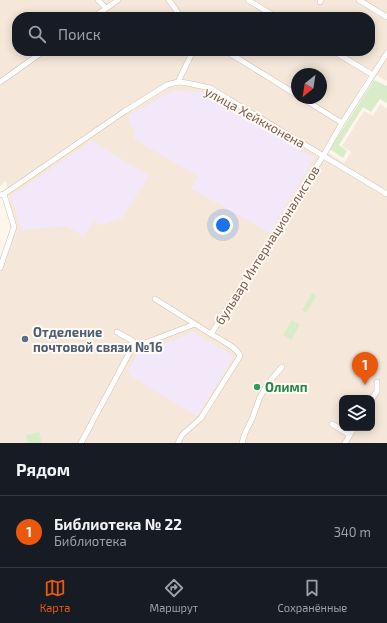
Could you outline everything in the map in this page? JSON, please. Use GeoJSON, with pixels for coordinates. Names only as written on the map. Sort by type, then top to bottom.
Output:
{"type":"FeatureCollection","features":[{"type":"Feature","properties":{"kind":"street"},"geometry":{"type":"LineString","coordinates":[[98,0],[106,8]]}},
{"type":"Feature","properties":{"kind":"street"},"geometry":{"type":"LineString","coordinates":[[101,12],[118,0]]}},
{"type":"Feature","properties":{"kind":"street"},"geometry":{"type":"LineString","coordinates":[[169,0],[177,12]]}},
{"type":"Feature","properties":{"kind":"street"},"geometry":{"type":"LineString","coordinates":[[248,0],[268,12]]}},
{"type":"Feature","properties":{"kind":"street"},"geometry":{"type":"LineString","coordinates":[[359,0],[387,17]]}},
{"type":"Feature","properties":{"kind":"street","name":"бульвар Интернационалистов"},"geometry":{"type":"LineString","coordinates":[[211,334],[387,53]]}},
{"type":"Feature","properties":{"kind":"street"},"geometry":{"type":"LineString","coordinates":[[0,82],[37,56]]}},
{"type":"Feature","properties":{"kind":"street"},"geometry":{"type":"LineString","coordinates":[[0,268],[14,227],[2,195],[125,111],[167,85],[178,82],[191,56]]}},
{"type":"Feature","properties":{"kind":"street"},"geometry":{"type":"LineString","coordinates":[[234,56],[291,91]]}},
{"type":"Feature","properties":{"kind":"street"},"geometry":{"type":"LineString","coordinates":[[341,56],[373,75]]}},
{"type":"Feature","properties":{"kind":"street","name":"улица Хейкконена"},"geometry":{"type":"LineString","coordinates":[[178,82],[210,88],[387,194]]}},
{"type":"Feature","properties":{"kind":"street"},"geometry":{"type":"LineString","coordinates":[[312,104],[342,123]]}},
{"type":"Feature","properties":{"kind":"street","name":"бульвар Интернационалистов"},"geometry":{"type":"LineString","coordinates":[[155,299],[237,350],[240,356],[201,418],[182,435],[178,443]]}},
{"type":"Feature","properties":{"kind":"street"},"geometry":{"type":"LineString","coordinates":[[132,348],[195,324]]}},
{"type":"Feature","properties":{"kind":"street"},"geometry":{"type":"LineString","coordinates":[[81,443],[132,348],[132,341],[117,332]]}},
{"type":"Feature","properties":{"kind":"street"},"geometry":{"type":"LineString","coordinates":[[242,443],[260,397],[269,382],[282,366]]}},
{"type":"Feature","properties":{"kind":"street"},"geometry":{"type":"LineString","coordinates":[[374,395],[377,391],[378,382]]}},
{"type":"Feature","properties":{"kind":"street"},"geometry":{"type":"LineString","coordinates":[[332,424],[350,435]]}},
{"type":"Feature","properties":{"kind":"street"},"geometry":{"type":"LineString","coordinates":[[345,443],[352,431]]}},
{"type":"Feature","properties":{"kind":"shaded area"},"geometry":{"type":"Polygon","coordinates":[[[0,0],[387,0],[387,81],[370,72],[323,149],[344,163],[351,152],[342,146],[364,111],[373,116],[380,104],[387,109],[387,443],[0,443],[0,273],[15,232],[6,181],[0,186],[0,0]]]}},
{"type":"Feature","properties":{"kind":"shaded area"},"geometry":{"type":"Polygon","coordinates":[[[173,91],[203,92],[314,158],[270,233],[191,188],[198,176],[133,138],[135,133],[128,116],[173,91]]]}},
{"type":"Feature","properties":{"kind":"shaded area"},"geometry":{"type":"Polygon","coordinates":[[[92,141],[149,176],[121,219],[100,225],[94,221],[84,236],[66,226],[22,230],[11,196],[92,141]]]}},
{"type":"Feature","properties":{"kind":"shaded area"},"geometry":{"type":"Polygon","coordinates":[[[193,332],[234,356],[197,416],[131,376],[128,370],[137,355],[193,332]]]}},
{"type":"Feature","properties":{"kind":"green space"},"geometry":{"type":"Polygon","coordinates":[[[374,80],[387,86],[387,103],[380,99],[371,112],[363,107],[339,145],[347,151],[343,158],[330,149],[374,80]]]}},
{"type":"Feature","properties":{"kind":"green space"},"geometry":{"type":"Polygon","coordinates":[[[312,293],[316,296],[306,313],[302,310],[312,293]]]}},
{"type":"Feature","properties":{"kind":"green space"},"geometry":{"type":"Polygon","coordinates":[[[292,320],[300,325],[291,340],[283,335],[292,320]]]}},
{"type":"Feature","properties":{"kind":"green space"},"geometry":{"type":"Polygon","coordinates":[[[39,432],[42,443],[28,443],[26,435],[39,432]]]}},
{"type":"Feature","properties":{"kind":"place","name":"Отделение почтовой связи №16"},"geometry":{"type":"Point","coordinates":[25,339]}},
{"type":"Feature","properties":{"kind":"place","name":"Библиотека № 22"},"geometry":{"type":"Point","coordinates":[365,385]}},
{"type":"Feature","properties":{"kind":"place","name":"Олимп"},"geometry":{"type":"Point","coordinates":[257,387]}}]}
